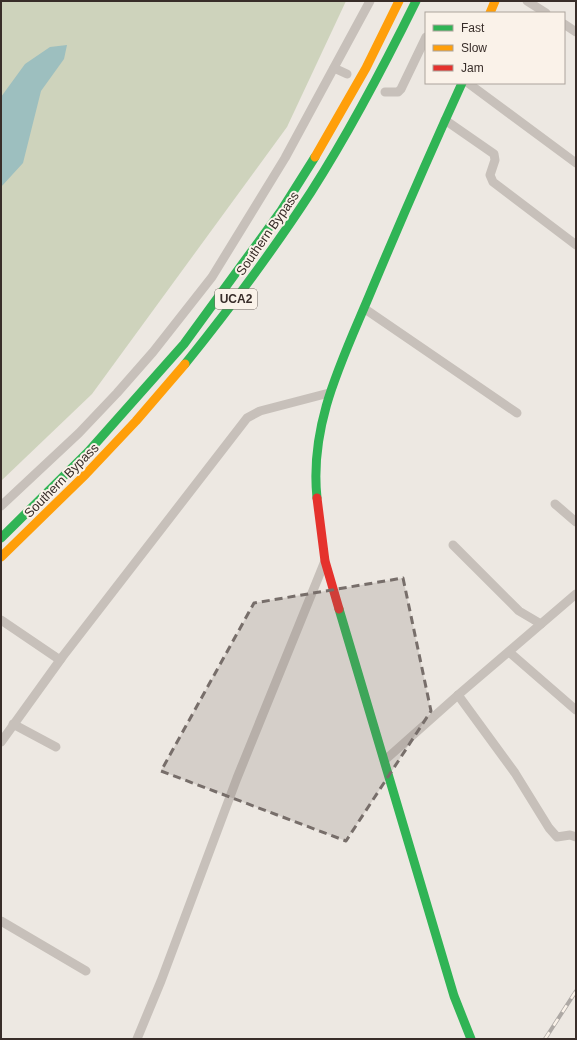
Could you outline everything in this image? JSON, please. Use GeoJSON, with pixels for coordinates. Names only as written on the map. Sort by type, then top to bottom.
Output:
{"type":"FeatureCollection","features":[{"type":"Feature","properties":{"kind":"main road","name":"Southern Bypass"},"geometry":{"type":"LineString","coordinates":[[1,538],[88,452],[184,344],[281,211],[306,173],[366,68],[399,1]]}},
{"type":"Feature","properties":{"kind":"main road","name":"Southern Bypass"},"geometry":{"type":"LineString","coordinates":[[1,557],[55,506],[152,403],[229,309],[316,186],[356,118],[416,1]]}},
{"type":"Feature","properties":{"kind":"main road"},"geometry":{"type":"LineString","coordinates":[[490,12],[495,1]]}},
{"type":"Feature","properties":{"kind":"main road"},"geometry":{"type":"LineString","coordinates":[[462,84],[406,207],[366,309],[329,393],[315,460],[317,495],[325,561],[454,996],[471,1039]]}},
{"type":"Feature","properties":{"kind":"street"},"geometry":{"type":"LineString","coordinates":[[1,506],[79,432],[117,393],[212,277],[285,158],[370,1]]}},
{"type":"Feature","properties":{"kind":"street"},"geometry":{"type":"LineString","coordinates":[[527,1],[544,12]]}},
{"type":"Feature","properties":{"kind":"street"},"geometry":{"type":"LineString","coordinates":[[565,25],[576,32]]}},
{"type":"Feature","properties":{"kind":"street"},"geometry":{"type":"LineString","coordinates":[[385,92],[398,92],[401,89],[425,39]]}},
{"type":"Feature","properties":{"kind":"street"},"geometry":{"type":"LineString","coordinates":[[334,68],[347,74]]}},
{"type":"Feature","properties":{"kind":"street"},"geometry":{"type":"LineString","coordinates":[[469,84],[576,163]]}},
{"type":"Feature","properties":{"kind":"street"},"geometry":{"type":"LineString","coordinates":[[445,120],[494,154],[495,160],[490,175],[493,182],[576,244]]}},
{"type":"Feature","properties":{"kind":"street"},"geometry":{"type":"LineString","coordinates":[[366,309],[517,413]]}},
{"type":"Feature","properties":{"kind":"street"},"geometry":{"type":"LineString","coordinates":[[1,742],[60,660],[247,418],[260,411],[329,393]]}},
{"type":"Feature","properties":{"kind":"street"},"geometry":{"type":"LineString","coordinates":[[555,504],[576,522]]}},
{"type":"Feature","properties":{"kind":"street"},"geometry":{"type":"LineString","coordinates":[[453,545],[519,611],[541,624]]}},
{"type":"Feature","properties":{"kind":"street"},"geometry":{"type":"LineString","coordinates":[[137,1039],[161,981],[237,778],[325,561]]}},
{"type":"Feature","properties":{"kind":"street"},"geometry":{"type":"LineString","coordinates":[[385,760],[458,694],[576,594]]}},
{"type":"Feature","properties":{"kind":"street"},"geometry":{"type":"LineString","coordinates":[[1,620],[60,660]]}},
{"type":"Feature","properties":{"kind":"street"},"geometry":{"type":"LineString","coordinates":[[509,652],[576,710]]}},
{"type":"Feature","properties":{"kind":"street"},"geometry":{"type":"LineString","coordinates":[[458,694],[514,773],[549,828],[557,837],[570,835],[576,837]]}},
{"type":"Feature","properties":{"kind":"street"},"geometry":{"type":"LineString","coordinates":[[13,724],[56,747]]}},
{"type":"Feature","properties":{"kind":"street"},"geometry":{"type":"LineString","coordinates":[[1,921],[86,970]]}},
{"type":"Feature","properties":{"kind":"highlighted area"},"geometry":{"type":"Polygon","coordinates":[[[403,578],[431,711],[346,841],[161,771],[254,603],[403,578]]]}},
{"type":"Feature","properties":{"kind":"green space"},"geometry":{"type":"Polygon","coordinates":[[[1,1],[346,1],[287,127],[92,394],[1,481],[1,1]]]}},
{"type":"Feature","properties":{"kind":"water"},"geometry":{"type":"Polygon","coordinates":[[[67,45],[64,59],[41,91],[23,163],[1,187],[1,97],[25,64],[50,47],[67,45]]]}},
{"type":"Feature","properties":{"kind":"railway"},"geometry":{"type":"LineString","coordinates":[[545,1039],[576,991]]}},
{"type":"Feature","properties":{"kind":"traffic: fast"},"geometry":{"type":"LineString","coordinates":[[185,364],[250,280],[311,192],[366,98],[416,1]]}},
{"type":"Feature","properties":{"kind":"traffic: fast"},"geometry":{"type":"LineString","coordinates":[[317,498],[316,470],[318,443],[331,390],[350,340],[462,84]]}},
{"type":"Feature","properties":{"kind":"traffic: fast"},"geometry":{"type":"LineString","coordinates":[[1,538],[88,452],[184,344],[281,211],[315,157]]}},
{"type":"Feature","properties":{"kind":"traffic: fast"},"geometry":{"type":"LineString","coordinates":[[339,609],[454,996],[471,1039]]}},
{"type":"Feature","properties":{"kind":"traffic: slow"},"geometry":{"type":"LineString","coordinates":[[315,157],[366,68],[399,1]]}},
{"type":"Feature","properties":{"kind":"traffic: slow"},"geometry":{"type":"LineString","coordinates":[[490,12],[495,1]]}},
{"type":"Feature","properties":{"kind":"traffic: slow"},"geometry":{"type":"LineString","coordinates":[[1,557],[86,474],[136,421],[185,364]]}},
{"type":"Feature","properties":{"kind":"traffic: jam"},"geometry":{"type":"LineString","coordinates":[[317,498],[325,561],[339,609]]}}]}
